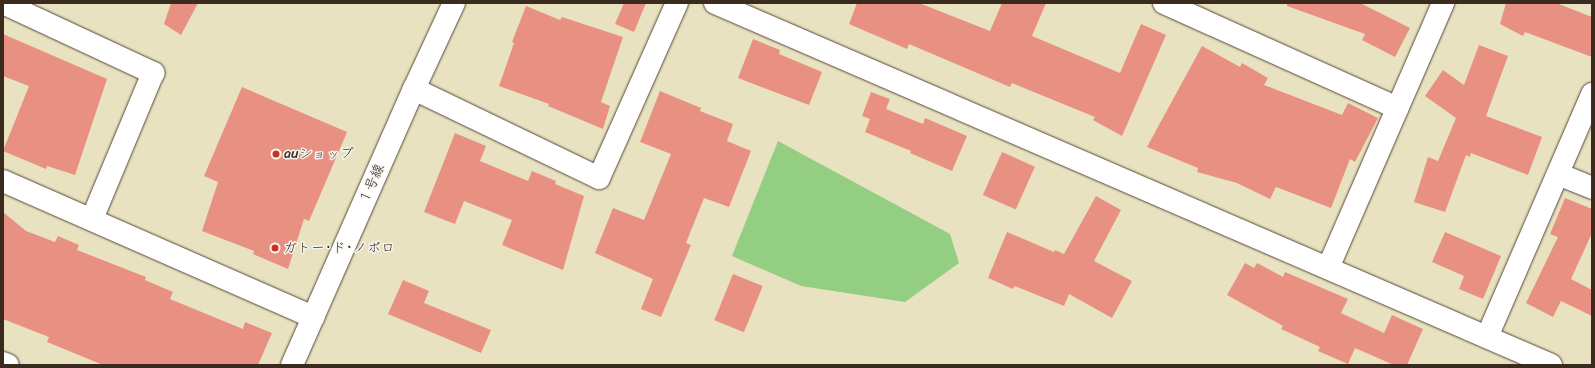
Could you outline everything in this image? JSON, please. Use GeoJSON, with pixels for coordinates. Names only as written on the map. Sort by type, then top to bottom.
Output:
{"type":"FeatureCollection","features":[{"type":"Feature","properties":{"kind":"street"},"geometry":{"type":"LineString","coordinates":[[3,3],[153,73],[92,219]]}},
{"type":"Feature","properties":{"kind":"street","name":"１号線"},"geometry":{"type":"LineString","coordinates":[[292,365],[414,89],[454,3]]}},
{"type":"Feature","properties":{"kind":"street"},"geometry":{"type":"LineString","coordinates":[[414,89],[599,178],[676,3]]}},
{"type":"Feature","properties":{"kind":"street"},"geometry":{"type":"LineString","coordinates":[[715,3],[1551,365]]}},
{"type":"Feature","properties":{"kind":"street"},"geometry":{"type":"LineString","coordinates":[[1164,3],[1398,108]]}},
{"type":"Feature","properties":{"kind":"street"},"geometry":{"type":"LineString","coordinates":[[1328,268],[1443,3]]}},
{"type":"Feature","properties":{"kind":"street"},"geometry":{"type":"LineString","coordinates":[[1487,338],[1592,94]]}},
{"type":"Feature","properties":{"kind":"street"},"geometry":{"type":"LineString","coordinates":[[1558,174],[1592,188]]}},
{"type":"Feature","properties":{"kind":"street"},"geometry":{"type":"LineString","coordinates":[[3,181],[313,317]]}},
{"type":"Feature","properties":{"kind":"street"},"geometry":{"type":"LineString","coordinates":[[3,363],[8,365]]}},
{"type":"Feature","properties":{"kind":"green space"},"geometry":{"type":"Polygon","coordinates":[[[778,141],[950,234],[959,263],[905,302],[801,286],[732,256],[778,141]]]}},
{"type":"Feature","properties":{"kind":"building"},"geometry":{"type":"Polygon","coordinates":[[[171,3],[198,3],[181,35],[164,24],[171,3]]]}},
{"type":"Feature","properties":{"kind":"building"},"geometry":{"type":"Polygon","coordinates":[[[624,3],[646,3],[634,32],[615,24],[624,3]]]}},
{"type":"Feature","properties":{"kind":"building"},"geometry":{"type":"Polygon","coordinates":[[[857,3],[919,3],[990,31],[1002,3],[1046,3],[1032,36],[1120,73],[1141,24],[1166,35],[1122,136],[1093,120],[1095,117],[1012,83],[1010,87],[909,44],[907,49],[849,24],[857,3]]]}},
{"type":"Feature","properties":{"kind":"building"},"geometry":{"type":"Polygon","coordinates":[[[1287,3],[1360,3],[1410,28],[1395,57],[1362,40],[1365,34],[1287,6],[1287,3]]]}},
{"type":"Feature","properties":{"kind":"building"},"geometry":{"type":"Polygon","coordinates":[[[1506,3],[1556,3],[1592,17],[1592,57],[1525,32],[1523,36],[1500,24],[1506,3]]]}},
{"type":"Feature","properties":{"kind":"building"},"geometry":{"type":"Polygon","coordinates":[[[526,6],[560,20],[562,17],[623,37],[601,102],[610,106],[603,129],[548,106],[549,104],[499,86],[514,43],[512,42],[526,6]]]}},
{"type":"Feature","properties":{"kind":"building"},"geometry":{"type":"Polygon","coordinates":[[[3,34],[107,79],[75,175],[47,166],[46,169],[3,151],[29,86],[3,76],[3,34]]]}},
{"type":"Feature","properties":{"kind":"building"},"geometry":{"type":"Polygon","coordinates":[[[753,39],[780,50],[779,54],[822,72],[809,105],[738,78],[753,39]]]}},
{"type":"Feature","properties":{"kind":"building"},"geometry":{"type":"Polygon","coordinates":[[[1479,45],[1508,56],[1486,116],[1542,137],[1528,175],[1471,153],[1470,157],[1466,155],[1445,212],[1414,202],[1428,157],[1438,161],[1456,118],[1425,96],[1443,70],[1464,85],[1479,45]]]}},
{"type":"Feature","properties":{"kind":"building"},"geometry":{"type":"Polygon","coordinates":[[[1202,46],[1240,67],[1242,63],[1268,78],[1264,85],[1342,115],[1348,103],[1378,118],[1355,162],[1350,159],[1331,208],[1276,187],[1270,199],[1237,183],[1197,172],[1198,168],[1147,147],[1202,46]]]}},
{"type":"Feature","properties":{"kind":"building","name":"auショップ"},"geometry":{"type":"Polygon","coordinates":[[[242,87],[347,132],[309,221],[304,219],[288,269],[253,254],[254,251],[202,231],[218,182],[204,176],[242,87]]]}},
{"type":"Feature","properties":{"kind":"building"},"geometry":{"type":"Polygon","coordinates":[[[660,91],[701,108],[700,111],[733,124],[727,141],[751,151],[729,207],[704,198],[686,243],[691,245],[661,317],[641,309],[653,279],[595,253],[613,208],[644,220],[671,154],[640,142],[660,91]]]}},
{"type":"Feature","properties":{"kind":"building"},"geometry":{"type":"Polygon","coordinates":[[[871,92],[890,99],[886,109],[923,124],[925,118],[967,136],[952,171],[910,153],[911,151],[865,132],[870,119],[862,116],[871,92]]]}},
{"type":"Feature","properties":{"kind":"building"},"geometry":{"type":"Polygon","coordinates":[[[455,133],[486,146],[480,161],[528,181],[532,171],[556,181],[555,184],[584,196],[563,270],[502,245],[512,220],[464,201],[455,224],[424,212],[455,133]]]}},
{"type":"Feature","properties":{"kind":"building"},"geometry":{"type":"Polygon","coordinates":[[[1002,152],[1035,167],[1016,210],[983,195],[1002,152]]]}},
{"type":"Feature","properties":{"kind":"building"},"geometry":{"type":"Polygon","coordinates":[[[1096,196],[1121,210],[1094,261],[1132,281],[1112,318],[1069,294],[1064,306],[1015,286],[1013,289],[988,278],[1007,232],[1054,252],[1055,250],[1064,254],[1096,196]]]}},
{"type":"Feature","properties":{"kind":"building"},"geometry":{"type":"Polygon","coordinates":[[[1565,198],[1592,209],[1592,233],[1571,279],[1592,290],[1592,316],[1561,301],[1553,317],[1526,303],[1558,237],[1550,234],[1565,198]]]}},
{"type":"Feature","properties":{"kind":"building"},"geometry":{"type":"Polygon","coordinates":[[[3,212],[26,231],[55,242],[58,236],[79,245],[77,250],[146,277],[145,280],[173,292],[170,299],[243,329],[245,322],[272,333],[258,365],[103,365],[47,342],[49,337],[3,319],[3,212]]]}},
{"type":"Feature","properties":{"kind":"building"},"geometry":{"type":"Polygon","coordinates":[[[1445,232],[1501,256],[1483,299],[1459,289],[1464,276],[1432,262],[1445,232]]]}},
{"type":"Feature","properties":{"kind":"building"},"geometry":{"type":"Polygon","coordinates":[[[1245,263],[1254,268],[1257,263],[1283,277],[1285,272],[1348,299],[1341,313],[1384,333],[1392,315],[1423,329],[1407,365],[1394,365],[1355,348],[1348,364],[1318,351],[1320,347],[1281,329],[1283,326],[1227,295],[1245,263]]]}},
{"type":"Feature","properties":{"kind":"building"},"geometry":{"type":"Polygon","coordinates":[[[733,274],[763,286],[744,332],[714,320],[733,274]]]}},
{"type":"Feature","properties":{"kind":"building"},"geometry":{"type":"Polygon","coordinates":[[[403,280],[429,291],[424,303],[491,330],[481,353],[388,314],[403,280]]]}},
{"type":"Feature","properties":{"kind":"place","name":"auショップ"},"geometry":{"type":"Point","coordinates":[276,154]}},
{"type":"Feature","properties":{"kind":"place","name":"ガトー･ド･ノポロ"},"geometry":{"type":"Point","coordinates":[275,248]}}]}
